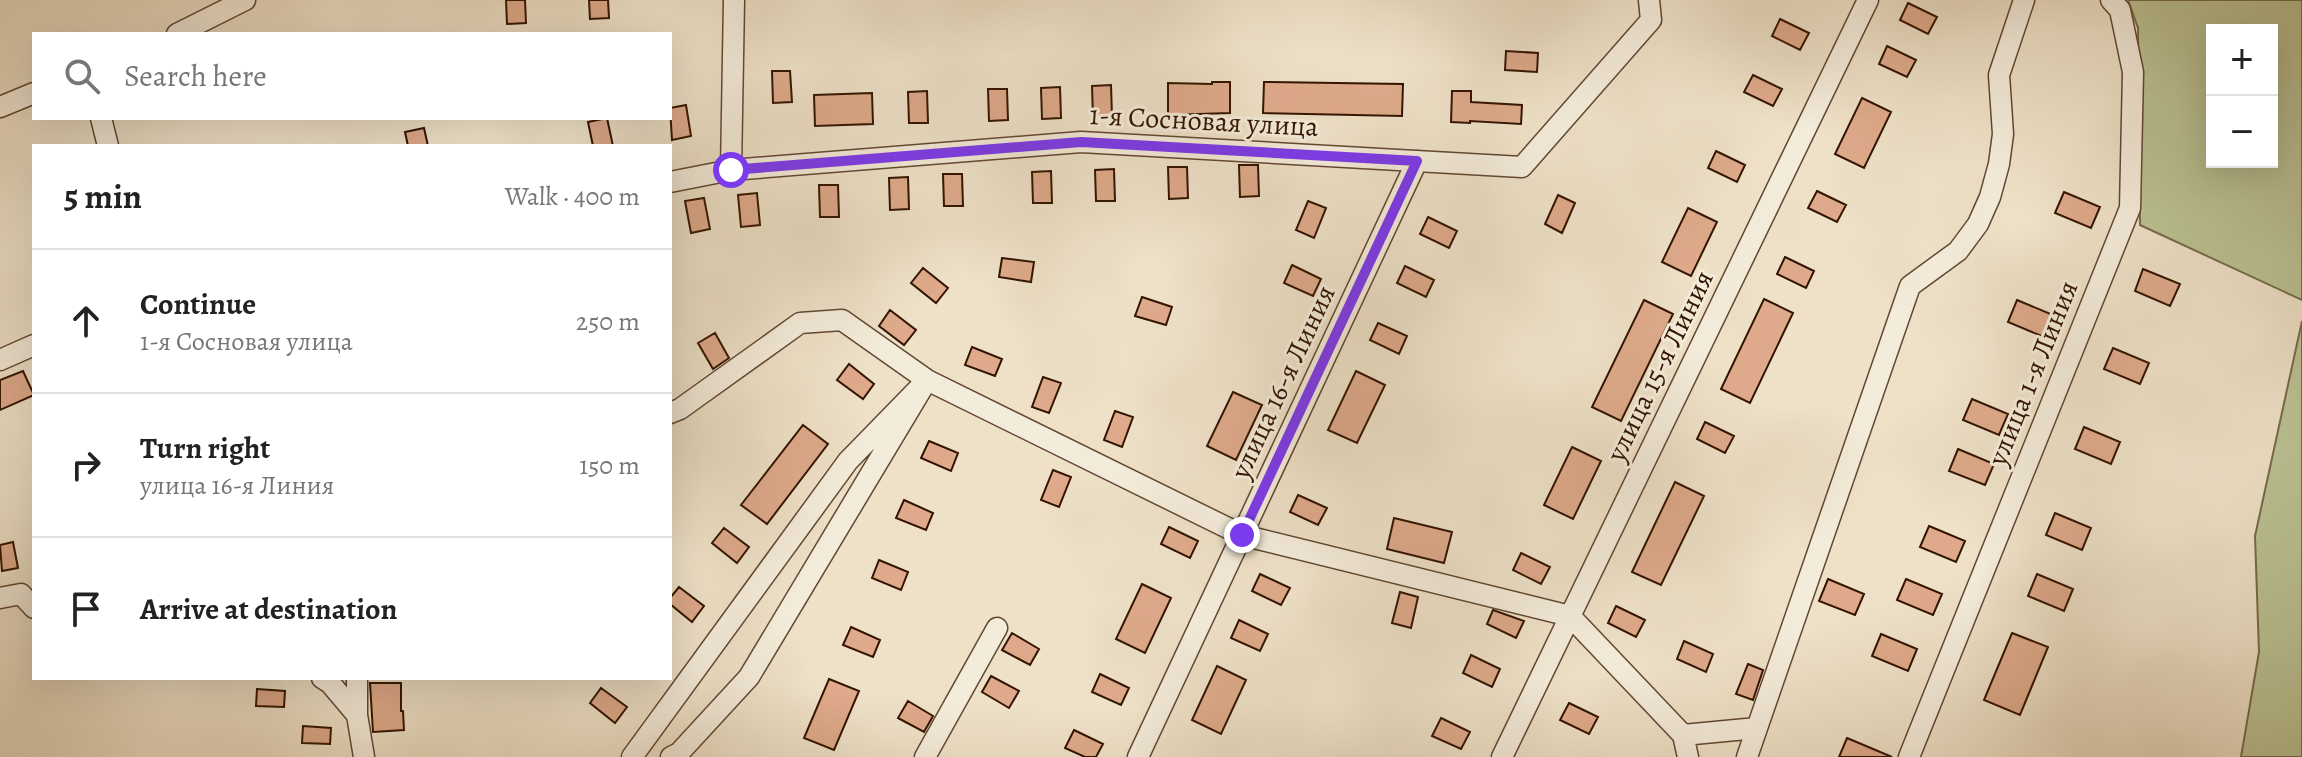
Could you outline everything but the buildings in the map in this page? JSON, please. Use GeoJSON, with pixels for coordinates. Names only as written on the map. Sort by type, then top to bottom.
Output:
{"type":"FeatureCollection","features":[{"type":"Feature","properties":{"kind":"street"},"geometry":{"type":"LineString","coordinates":[[181,32],[245,0]]}},
{"type":"Feature","properties":{"kind":"street"},"geometry":{"type":"LineString","coordinates":[[731,170],[734,0]]}},
{"type":"Feature","properties":{"kind":"street","name":"1-я Сосновая улица"},"geometry":{"type":"LineString","coordinates":[[672,182],[731,170],[1081,142],[1522,167],[1651,20],[1649,0]]}},
{"type":"Feature","properties":{"kind":"street","name":"улица 15-я Линия"},"geometry":{"type":"LineString","coordinates":[[1502,757],[1868,0]]}},
{"type":"Feature","properties":{"kind":"street"},"geometry":{"type":"LineString","coordinates":[[1747,757],[1910,286],[1958,251],[1978,224],[1990,197],[2003,134],[1999,75],[2024,0]]}},
{"type":"Feature","properties":{"kind":"street","name":"улица 1-я Линия"},"geometry":{"type":"LineString","coordinates":[[1909,757],[2130,208],[2133,72],[2120,10],[2111,0]]}},
{"type":"Feature","properties":{"kind":"street"},"geometry":{"type":"LineString","coordinates":[[0,107],[32,94]]}},
{"type":"Feature","properties":{"kind":"street"},"geometry":{"type":"LineString","coordinates":[[102,120],[108,144]]}},
{"type":"Feature","properties":{"kind":"street","name":"улица 16-я Линия"},"geometry":{"type":"LineString","coordinates":[[1138,757],[1417,161]]}},
{"type":"Feature","properties":{"kind":"street"},"geometry":{"type":"LineString","coordinates":[[672,412],[800,323],[842,320],[927,380],[1242,535],[1570,616],[1683,735],[1688,757]]}},
{"type":"Feature","properties":{"kind":"street"},"geometry":{"type":"LineString","coordinates":[[0,360],[32,346]]}},
{"type":"Feature","properties":{"kind":"street"},"geometry":{"type":"LineString","coordinates":[[632,757],[848,461],[927,380]]}},
{"type":"Feature","properties":{"kind":"street"},"geometry":{"type":"LineString","coordinates":[[671,757],[679,753],[749,677],[927,380]]}},
{"type":"Feature","properties":{"kind":"street"},"geometry":{"type":"LineString","coordinates":[[0,598],[30,597]]}},
{"type":"Feature","properties":{"kind":"street"},"geometry":{"type":"LineString","coordinates":[[925,757],[997,628]]}},
{"type":"Feature","properties":{"kind":"street"},"geometry":{"type":"LineString","coordinates":[[325,680],[357,715]]}},
{"type":"Feature","properties":{"kind":"street"},"geometry":{"type":"LineString","coordinates":[[357,680],[357,715],[364,757]]}},
{"type":"Feature","properties":{"kind":"street"},"geometry":{"type":"LineString","coordinates":[[1683,735],[1757,728]]}},
{"type":"Feature","properties":{"kind":"green space"},"geometry":{"type":"Polygon","coordinates":[[[2128,0],[2302,0],[2302,300],[2140,225],[2138,28],[2128,0]]]}},
{"type":"Feature","properties":{"kind":"green space"},"geometry":{"type":"Polygon","coordinates":[[[2302,321],[2302,757],[2241,757],[2259,652],[2255,536],[2302,321]]]}},
{"type":"Feature","properties":{"kind":"route"},"geometry":{"type":"LineString","coordinates":[[731,170],[1081,142],[1417,161],[1242,535]]}}]}
